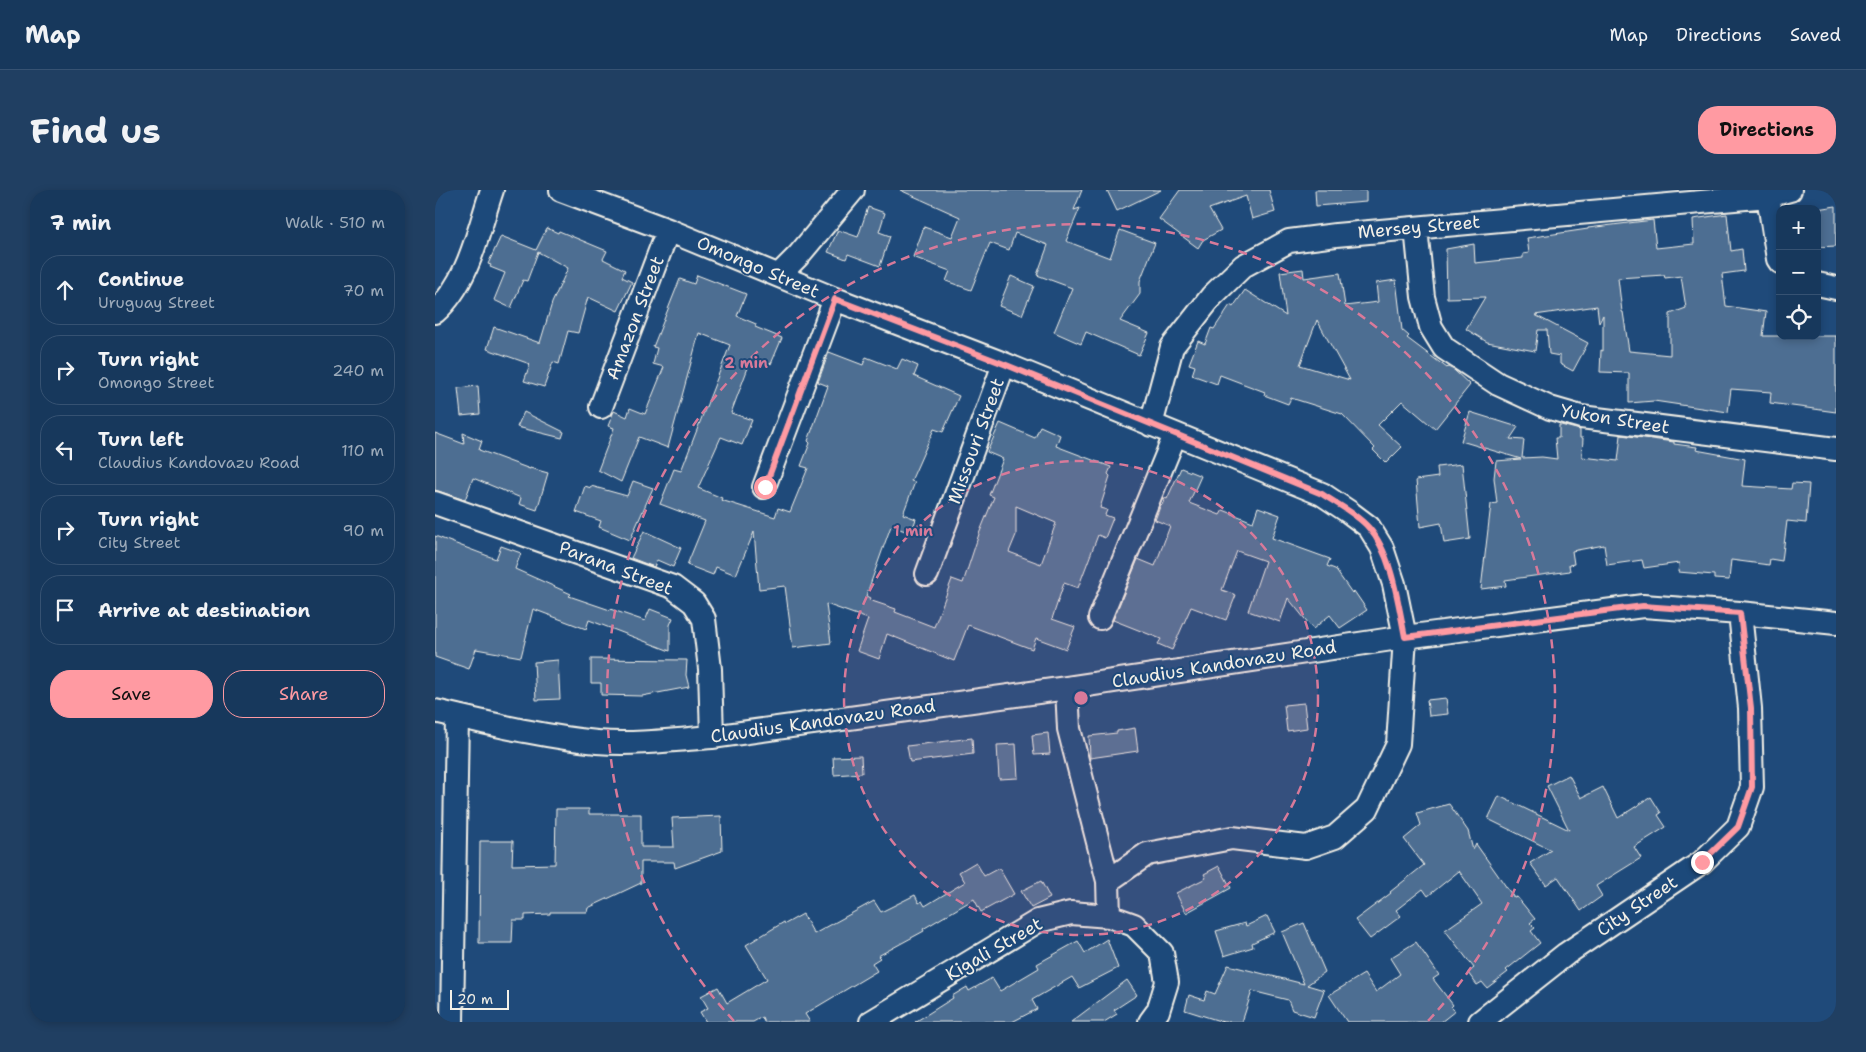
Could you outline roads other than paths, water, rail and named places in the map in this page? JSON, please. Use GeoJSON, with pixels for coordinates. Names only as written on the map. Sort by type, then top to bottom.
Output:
{"type":"FeatureCollection","features":[{"type":"Feature","properties":{"kind":"street"},"geometry":{"type":"LineString","coordinates":[[435,312],[456,289],[464,275],[492,190]]}},
{"type":"Feature","properties":{"kind":"street","name":"Omongo Street"},"geometry":{"type":"LineString","coordinates":[[561,190],[668,230],[835,299],[1004,364],[1322,494],[1369,527],[1382,548],[1394,584],[1405,637],[1397,744],[1367,809],[1335,837],[1306,847],[1232,838],[1147,854],[1108,881]]}},
{"type":"Feature","properties":{"kind":"street"},"geometry":{"type":"LineString","coordinates":[[779,275],[798,256],[853,190]]}},
{"type":"Feature","properties":{"kind":"street","name":"Mersey Street"},"geometry":{"type":"LineString","coordinates":[[1151,425],[1172,347],[1211,296],[1243,266],[1289,241],[1336,235],[1767,196],[1790,190]]}},
{"type":"Feature","properties":{"kind":"street"},"geometry":{"type":"LineString","coordinates":[[1767,196],[1776,250]]}},
{"type":"Feature","properties":{"kind":"street","name":"Yukon Street"},"geometry":{"type":"LineString","coordinates":[[1416,228],[1423,297],[1431,326],[1444,348],[1498,384],[1551,408],[1581,417],[1836,449]]}},
{"type":"Feature","properties":{"kind":"street","name":"Amazon Street"},"geometry":{"type":"LineString","coordinates":[[601,406],[668,230]]}},
{"type":"Feature","properties":{"kind":"street"},"geometry":{"type":"LineString","coordinates":[[1821,285],[1836,288]]}},
{"type":"Feature","properties":{"kind":"street"},"geometry":{"type":"LineString","coordinates":[[765,487],[835,299]]}},
{"type":"Feature","properties":{"kind":"street","name":"Missouri Street"},"geometry":{"type":"LineString","coordinates":[[927,574],[1004,364]]}},
{"type":"Feature","properties":{"kind":"street"},"geometry":{"type":"LineString","coordinates":[[1100,618],[1175,435]]}},
{"type":"Feature","properties":{"kind":"street","name":"Parana Street"},"geometry":{"type":"LineString","coordinates":[[435,503],[673,587],[694,603],[704,618],[710,669],[712,737]]}},
{"type":"Feature","properties":{"kind":"street","name":"Claudius Kandovazu Road"},"geometry":{"type":"LineString","coordinates":[[435,711],[559,736],[597,742],[630,743],[712,737],[1067,688],[1405,637],[1643,606],[1740,613],[1836,623]]}},
{"type":"Feature","properties":{"kind":"street","name":"City Street"},"geometry":{"type":"LineString","coordinates":[[1480,1022],[1566,954],[1702,862],[1738,827],[1752,787],[1751,708],[1740,613]]}},
{"type":"Feature","properties":{"kind":"street"},"geometry":{"type":"LineString","coordinates":[[1067,688],[1069,730],[1108,881],[1109,916]]}},
{"type":"Feature","properties":{"kind":"street"},"geometry":{"type":"LineString","coordinates":[[452,1022],[444,988],[457,716]]}},
{"type":"Feature","properties":{"kind":"street","name":"Kigali Street"},"geometry":{"type":"LineString","coordinates":[[871,1022],[1038,921],[1071,913],[1109,916],[1133,925],[1162,953],[1167,982],[1158,1011],[1149,1022]]}}]}
